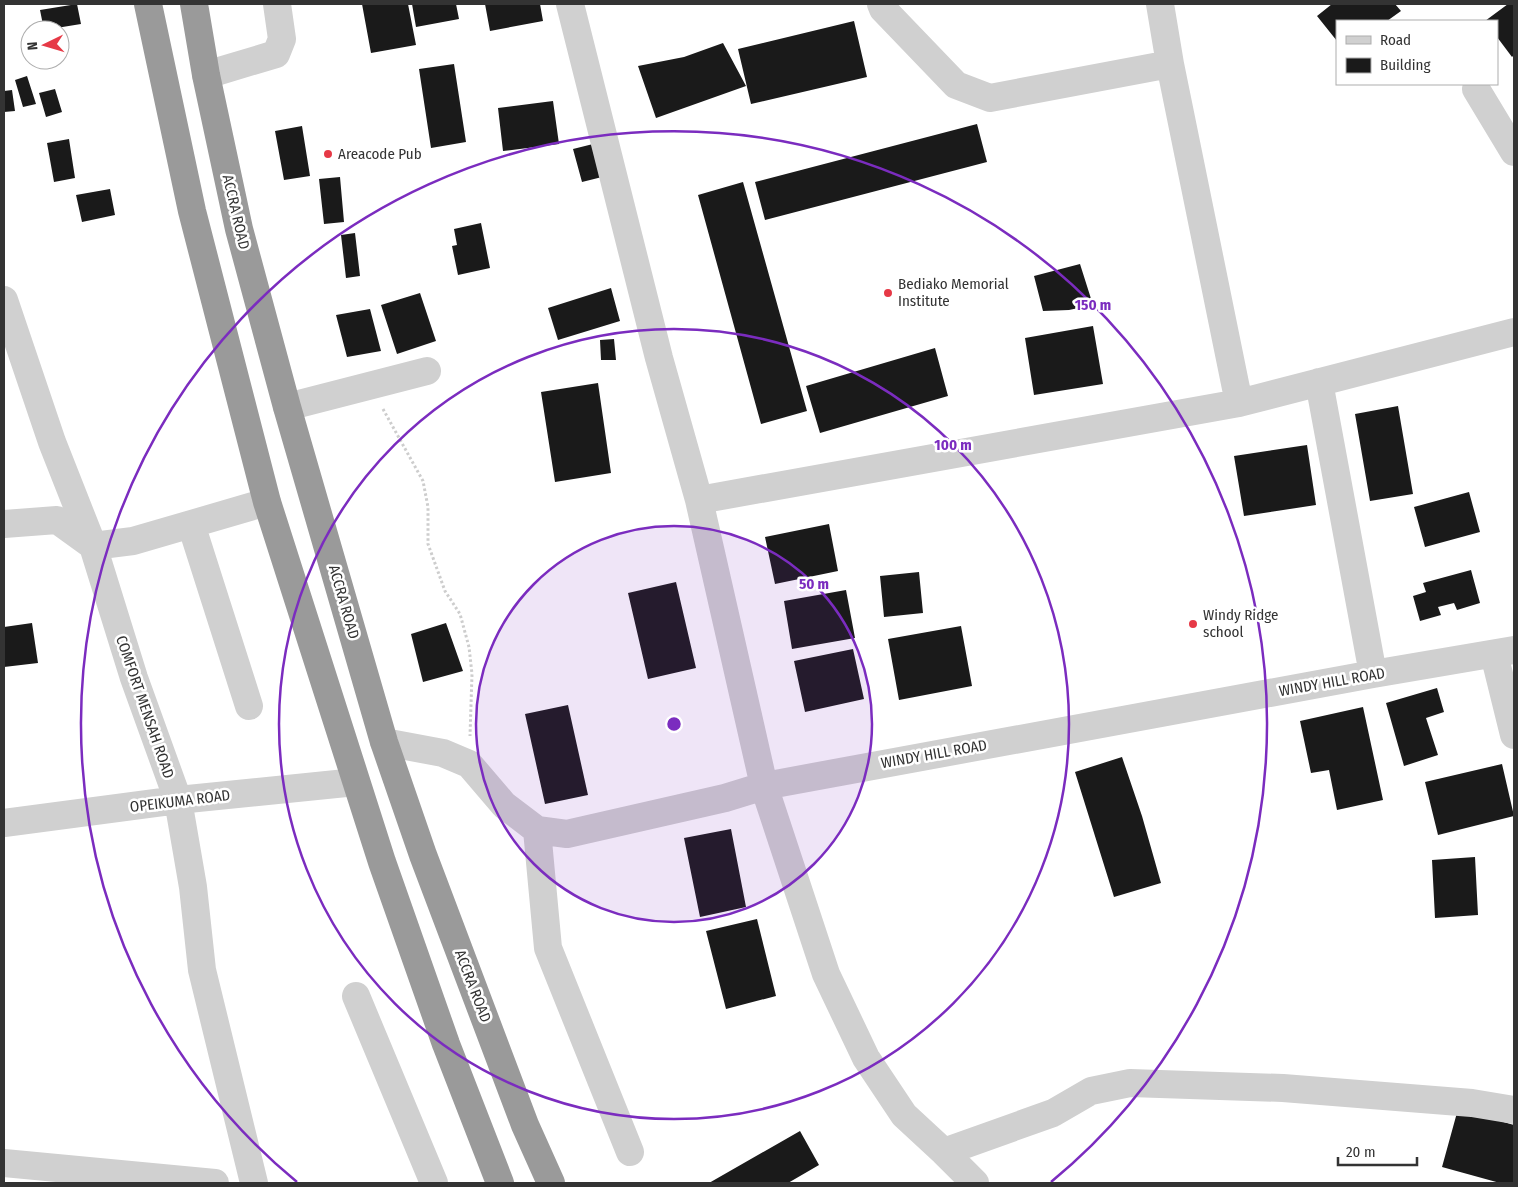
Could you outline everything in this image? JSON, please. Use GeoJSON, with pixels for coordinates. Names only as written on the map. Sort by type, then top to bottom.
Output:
{"type":"FeatureCollection","features":[{"type":"Feature","properties":{"kind":"highway"},"geometry":{"type":"LineString","coordinates":[[148,4],[192,211],[267,502],[385,871],[446,1044],[500,1183]]}},
{"type":"Feature","properties":{"kind":"highway","name":"ACCRA ROAD"},"geometry":{"type":"LineString","coordinates":[[194,4],[206,76],[239,230],[287,407],[384,742],[430,874],[525,1125],[551,1183]]}},
{"type":"Feature","properties":{"kind":"street"},"geometry":{"type":"LineString","coordinates":[[206,76],[276,54],[282,39],[277,4]]}},
{"type":"Feature","properties":{"kind":"street"},"geometry":{"type":"LineString","coordinates":[[570,4],[659,358],[699,500],[764,786],[826,974],[866,1058],[904,1115],[974,1183]]}},
{"type":"Feature","properties":{"kind":"street"},"geometry":{"type":"LineString","coordinates":[[881,4],[883,9],[956,85],[990,98],[1170,64]]}},
{"type":"Feature","properties":{"kind":"street"},"geometry":{"type":"LineString","coordinates":[[1160,4],[1170,64],[1239,403]]}},
{"type":"Feature","properties":{"kind":"street"},"geometry":{"type":"LineString","coordinates":[[1476,89],[1514,152]]}},
{"type":"Feature","properties":{"kind":"street","name":"COMFORT MENSAH ROAD"},"geometry":{"type":"LineString","coordinates":[[4,300],[52,442],[93,546],[134,678],[178,800],[193,886],[202,970],[254,1183]]}},
{"type":"Feature","properties":{"kind":"street"},"geometry":{"type":"LineString","coordinates":[[699,500],[1239,403],[1514,332]]}},
{"type":"Feature","properties":{"kind":"street"},"geometry":{"type":"LineString","coordinates":[[287,407],[427,371]]}},
{"type":"Feature","properties":{"kind":"street"},"geometry":{"type":"LineString","coordinates":[[1319,382],[1373,674]]}},
{"type":"Feature","properties":{"kind":"street"},"geometry":{"type":"LineString","coordinates":[[4,524],[57,520],[93,546],[133,541],[267,502]]}},
{"type":"Feature","properties":{"kind":"street"},"geometry":{"type":"LineString","coordinates":[[191,524],[249,706]]}},
{"type":"Feature","properties":{"kind":"street"},"geometry":{"type":"LineString","coordinates":[[1504,652],[1514,735]]}},
{"type":"Feature","properties":{"kind":"street","name":"WINDY HILL ROAD"},"geometry":{"type":"LineString","coordinates":[[384,742],[443,753],[469,764],[504,805],[537,830],[567,834],[725,798],[764,786],[1373,674],[1504,652]]}},
{"type":"Feature","properties":{"kind":"street","name":"OPEIKUMA ROAD"},"geometry":{"type":"LineString","coordinates":[[4,822],[178,800],[356,782]]}},
{"type":"Feature","properties":{"kind":"street"},"geometry":{"type":"LineString","coordinates":[[537,830],[548,948],[630,1152]]}},
{"type":"Feature","properties":{"kind":"street"},"geometry":{"type":"LineString","coordinates":[[356,996],[434,1183]]}},
{"type":"Feature","properties":{"kind":"street"},"geometry":{"type":"LineString","coordinates":[[944,1152],[1053,1113],[1091,1091],[1130,1083],[1283,1088],[1472,1102],[1514,1110]]}},
{"type":"Feature","properties":{"kind":"street"},"geometry":{"type":"LineString","coordinates":[[4,1163],[215,1183]]}},
{"type":"Feature","properties":{"kind":"path"},"geometry":{"type":"LineString","coordinates":[[370,386],[422,481],[428,507],[428,544],[445,591],[460,614],[469,647],[472,674],[469,764]]}},
{"type":"Feature","properties":{"kind":"building"},"geometry":{"type":"Polygon","coordinates":[[[77,4],[81,24],[70,26],[70,20],[42,20],[40,10],[77,4]]]}},
{"type":"Feature","properties":{"kind":"building"},"geometry":{"type":"Polygon","coordinates":[[[362,4],[408,4],[416,45],[371,53],[362,4]]]}},
{"type":"Feature","properties":{"kind":"building"},"geometry":{"type":"Polygon","coordinates":[[[412,4],[456,4],[459,19],[416,27],[412,4]]]}},
{"type":"Feature","properties":{"kind":"building"},"geometry":{"type":"Polygon","coordinates":[[[485,4],[540,4],[543,21],[490,31],[485,4]]]}},
{"type":"Feature","properties":{"kind":"building"},"geometry":{"type":"Polygon","coordinates":[[[1332,4],[1395,4],[1401,11],[1388,20],[1336,20],[1336,40],[1317,16],[1332,4]]]}},
{"type":"Feature","properties":{"kind":"building"},"geometry":{"type":"Polygon","coordinates":[[[1508,4],[1514,4],[1514,55],[1512,57],[1498,38],[1498,20],[1486,20],[1508,4]]]}},
{"type":"Feature","properties":{"kind":"building"},"geometry":{"type":"Polygon","coordinates":[[[854,21],[867,77],[751,104],[738,49],[854,21]]]}},
{"type":"Feature","properties":{"kind":"building"},"geometry":{"type":"Polygon","coordinates":[[[723,43],[746,86],[656,118],[638,66],[684,57],[723,43]]]}},
{"type":"Feature","properties":{"kind":"building"},"geometry":{"type":"Polygon","coordinates":[[[454,64],[466,142],[431,148],[419,69],[454,64]]]}},
{"type":"Feature","properties":{"kind":"building"},"geometry":{"type":"Polygon","coordinates":[[[27,76],[36,104],[23,107],[15,80],[27,76]]]}},
{"type":"Feature","properties":{"kind":"building"},"geometry":{"type":"Polygon","coordinates":[[[55,89],[62,112],[46,117],[39,93],[55,89]]]}},
{"type":"Feature","properties":{"kind":"building"},"geometry":{"type":"Polygon","coordinates":[[[12,90],[15,111],[4,112],[4,91],[12,90]]]}},
{"type":"Feature","properties":{"kind":"building"},"geometry":{"type":"Polygon","coordinates":[[[553,101],[559,144],[503,151],[498,108],[553,101]]]}},
{"type":"Feature","properties":{"kind":"building"},"geometry":{"type":"Polygon","coordinates":[[[977,124],[987,162],[765,220],[755,182],[977,124]]]}},
{"type":"Feature","properties":{"kind":"building"},"geometry":{"type":"Polygon","coordinates":[[[302,126],[310,176],[284,180],[275,131],[302,126]]]}},
{"type":"Feature","properties":{"kind":"building"},"geometry":{"type":"Polygon","coordinates":[[[69,139],[75,178],[54,182],[47,143],[69,139]]]}},
{"type":"Feature","properties":{"kind":"building"},"geometry":{"type":"Polygon","coordinates":[[[593,144],[602,177],[582,182],[573,149],[593,144]]]}},
{"type":"Feature","properties":{"kind":"building"},"geometry":{"type":"Polygon","coordinates":[[[340,177],[344,222],[324,224],[319,179],[340,177]]]}},
{"type":"Feature","properties":{"kind":"building"},"geometry":{"type":"Polygon","coordinates":[[[743,182],[807,411],[761,424],[698,195],[743,182]]]}},
{"type":"Feature","properties":{"kind":"building"},"geometry":{"type":"Polygon","coordinates":[[[110,189],[115,215],[82,222],[76,195],[110,189]]]}},
{"type":"Feature","properties":{"kind":"building"},"geometry":{"type":"Polygon","coordinates":[[[481,223],[490,268],[458,275],[452,246],[457,245],[454,229],[481,223]]]}},
{"type":"Feature","properties":{"kind":"building"},"geometry":{"type":"Polygon","coordinates":[[[355,233],[360,276],[346,278],[341,235],[355,233]]]}},
{"type":"Feature","properties":{"kind":"building"},"geometry":{"type":"Polygon","coordinates":[[[1080,264],[1093,305],[1069,310],[1043,311],[1034,276],[1080,264]]]}},
{"type":"Feature","properties":{"kind":"building"},"geometry":{"type":"Polygon","coordinates":[[[611,288],[620,321],[558,340],[548,308],[611,288]]]}},
{"type":"Feature","properties":{"kind":"building"},"geometry":{"type":"Polygon","coordinates":[[[420,293],[436,341],[397,354],[381,305],[420,293]]]}},
{"type":"Feature","properties":{"kind":"building"},"geometry":{"type":"Polygon","coordinates":[[[370,309],[381,351],[347,357],[336,315],[370,309]]]}},
{"type":"Feature","properties":{"kind":"building"},"geometry":{"type":"Polygon","coordinates":[[[1093,326],[1103,384],[1034,395],[1025,338],[1093,326]]]}},
{"type":"Feature","properties":{"kind":"building"},"geometry":{"type":"Polygon","coordinates":[[[614,339],[616,360],[601,360],[600,340],[614,339]]]}},
{"type":"Feature","properties":{"kind":"building"},"geometry":{"type":"Polygon","coordinates":[[[935,348],[948,396],[820,433],[806,386],[935,348]]]}},
{"type":"Feature","properties":{"kind":"building"},"geometry":{"type":"Polygon","coordinates":[[[598,383],[611,473],[555,482],[541,392],[598,383]]]}},
{"type":"Feature","properties":{"kind":"building"},"geometry":{"type":"Polygon","coordinates":[[[1398,406],[1413,494],[1370,501],[1355,414],[1398,406]]]}},
{"type":"Feature","properties":{"kind":"building"},"geometry":{"type":"Polygon","coordinates":[[[1307,445],[1316,505],[1244,516],[1234,456],[1307,445]]]}},
{"type":"Feature","properties":{"kind":"building"},"geometry":{"type":"Polygon","coordinates":[[[1469,492],[1480,532],[1425,547],[1414,507],[1469,492]]]}},
{"type":"Feature","properties":{"kind":"building"},"geometry":{"type":"Polygon","coordinates":[[[829,524],[838,571],[775,584],[765,537],[829,524]]]}},
{"type":"Feature","properties":{"kind":"building"},"geometry":{"type":"Polygon","coordinates":[[[1471,570],[1480,603],[1457,610],[1454,603],[1438,607],[1441,615],[1420,621],[1413,596],[1426,592],[1423,583],[1471,570]]]}},
{"type":"Feature","properties":{"kind":"building"},"geometry":{"type":"Polygon","coordinates":[[[919,572],[923,613],[884,617],[880,576],[919,572]]]}},
{"type":"Feature","properties":{"kind":"building"},"geometry":{"type":"Polygon","coordinates":[[[676,582],[696,668],[648,679],[628,593],[676,582]]]}},
{"type":"Feature","properties":{"kind":"building"},"geometry":{"type":"Polygon","coordinates":[[[846,590],[855,638],[792,649],[784,601],[846,590]]]}},
{"type":"Feature","properties":{"kind":"building"},"geometry":{"type":"Polygon","coordinates":[[[32,623],[38,663],[4,667],[4,627],[32,623]]]}},
{"type":"Feature","properties":{"kind":"building"},"geometry":{"type":"Polygon","coordinates":[[[446,623],[463,671],[423,682],[411,634],[446,623]]]}},
{"type":"Feature","properties":{"kind":"building"},"geometry":{"type":"Polygon","coordinates":[[[961,626],[972,686],[899,700],[888,639],[961,626]]]}},
{"type":"Feature","properties":{"kind":"building"},"geometry":{"type":"Polygon","coordinates":[[[853,649],[864,699],[805,712],[794,661],[853,649]]]}},
{"type":"Feature","properties":{"kind":"building"},"geometry":{"type":"Polygon","coordinates":[[[1437,688],[1444,712],[1426,718],[1438,755],[1404,766],[1386,703],[1437,688]]]}},
{"type":"Feature","properties":{"kind":"building"},"geometry":{"type":"Polygon","coordinates":[[[568,705],[588,795],[545,804],[525,714],[568,705]]]}},
{"type":"Feature","properties":{"kind":"building"},"geometry":{"type":"Polygon","coordinates":[[[1363,707],[1383,800],[1337,810],[1329,770],[1311,773],[1300,721],[1363,707]]]}},
{"type":"Feature","properties":{"kind":"building"},"geometry":{"type":"Polygon","coordinates":[[[1122,757],[1142,816],[1161,883],[1114,897],[1075,772],[1122,757]]]}},
{"type":"Feature","properties":{"kind":"building"},"geometry":{"type":"Polygon","coordinates":[[[1502,764],[1514,816],[1438,835],[1425,782],[1502,764]]]}},
{"type":"Feature","properties":{"kind":"building"},"geometry":{"type":"Polygon","coordinates":[[[731,829],[746,907],[700,917],[684,838],[731,829]]]}},
{"type":"Feature","properties":{"kind":"building"},"geometry":{"type":"Polygon","coordinates":[[[1475,857],[1478,915],[1435,918],[1432,860],[1475,857]]]}},
{"type":"Feature","properties":{"kind":"building"},"geometry":{"type":"Polygon","coordinates":[[[757,919],[776,996],[726,1009],[706,931],[757,919]]]}},
{"type":"Feature","properties":{"kind":"building"},"geometry":{"type":"Polygon","coordinates":[[[1458,1109],[1514,1125],[1514,1183],[1500,1183],[1442,1167],[1458,1109]]]}},
{"type":"Feature","properties":{"kind":"building"},"geometry":{"type":"Polygon","coordinates":[[[800,1131],[819,1165],[788,1183],[709,1183],[800,1131]]]}},
{"type":"Feature","properties":{"kind":"place","name":"Areacode Pub"},"geometry":{"type":"Point","coordinates":[328,154]}},
{"type":"Feature","properties":{"kind":"place","name":"Bediako Memorial Institute"},"geometry":{"type":"Point","coordinates":[888,293]}},
{"type":"Feature","properties":{"kind":"place","name":"Windy Ridge school"},"geometry":{"type":"Point","coordinates":[1193,624]}}]}
